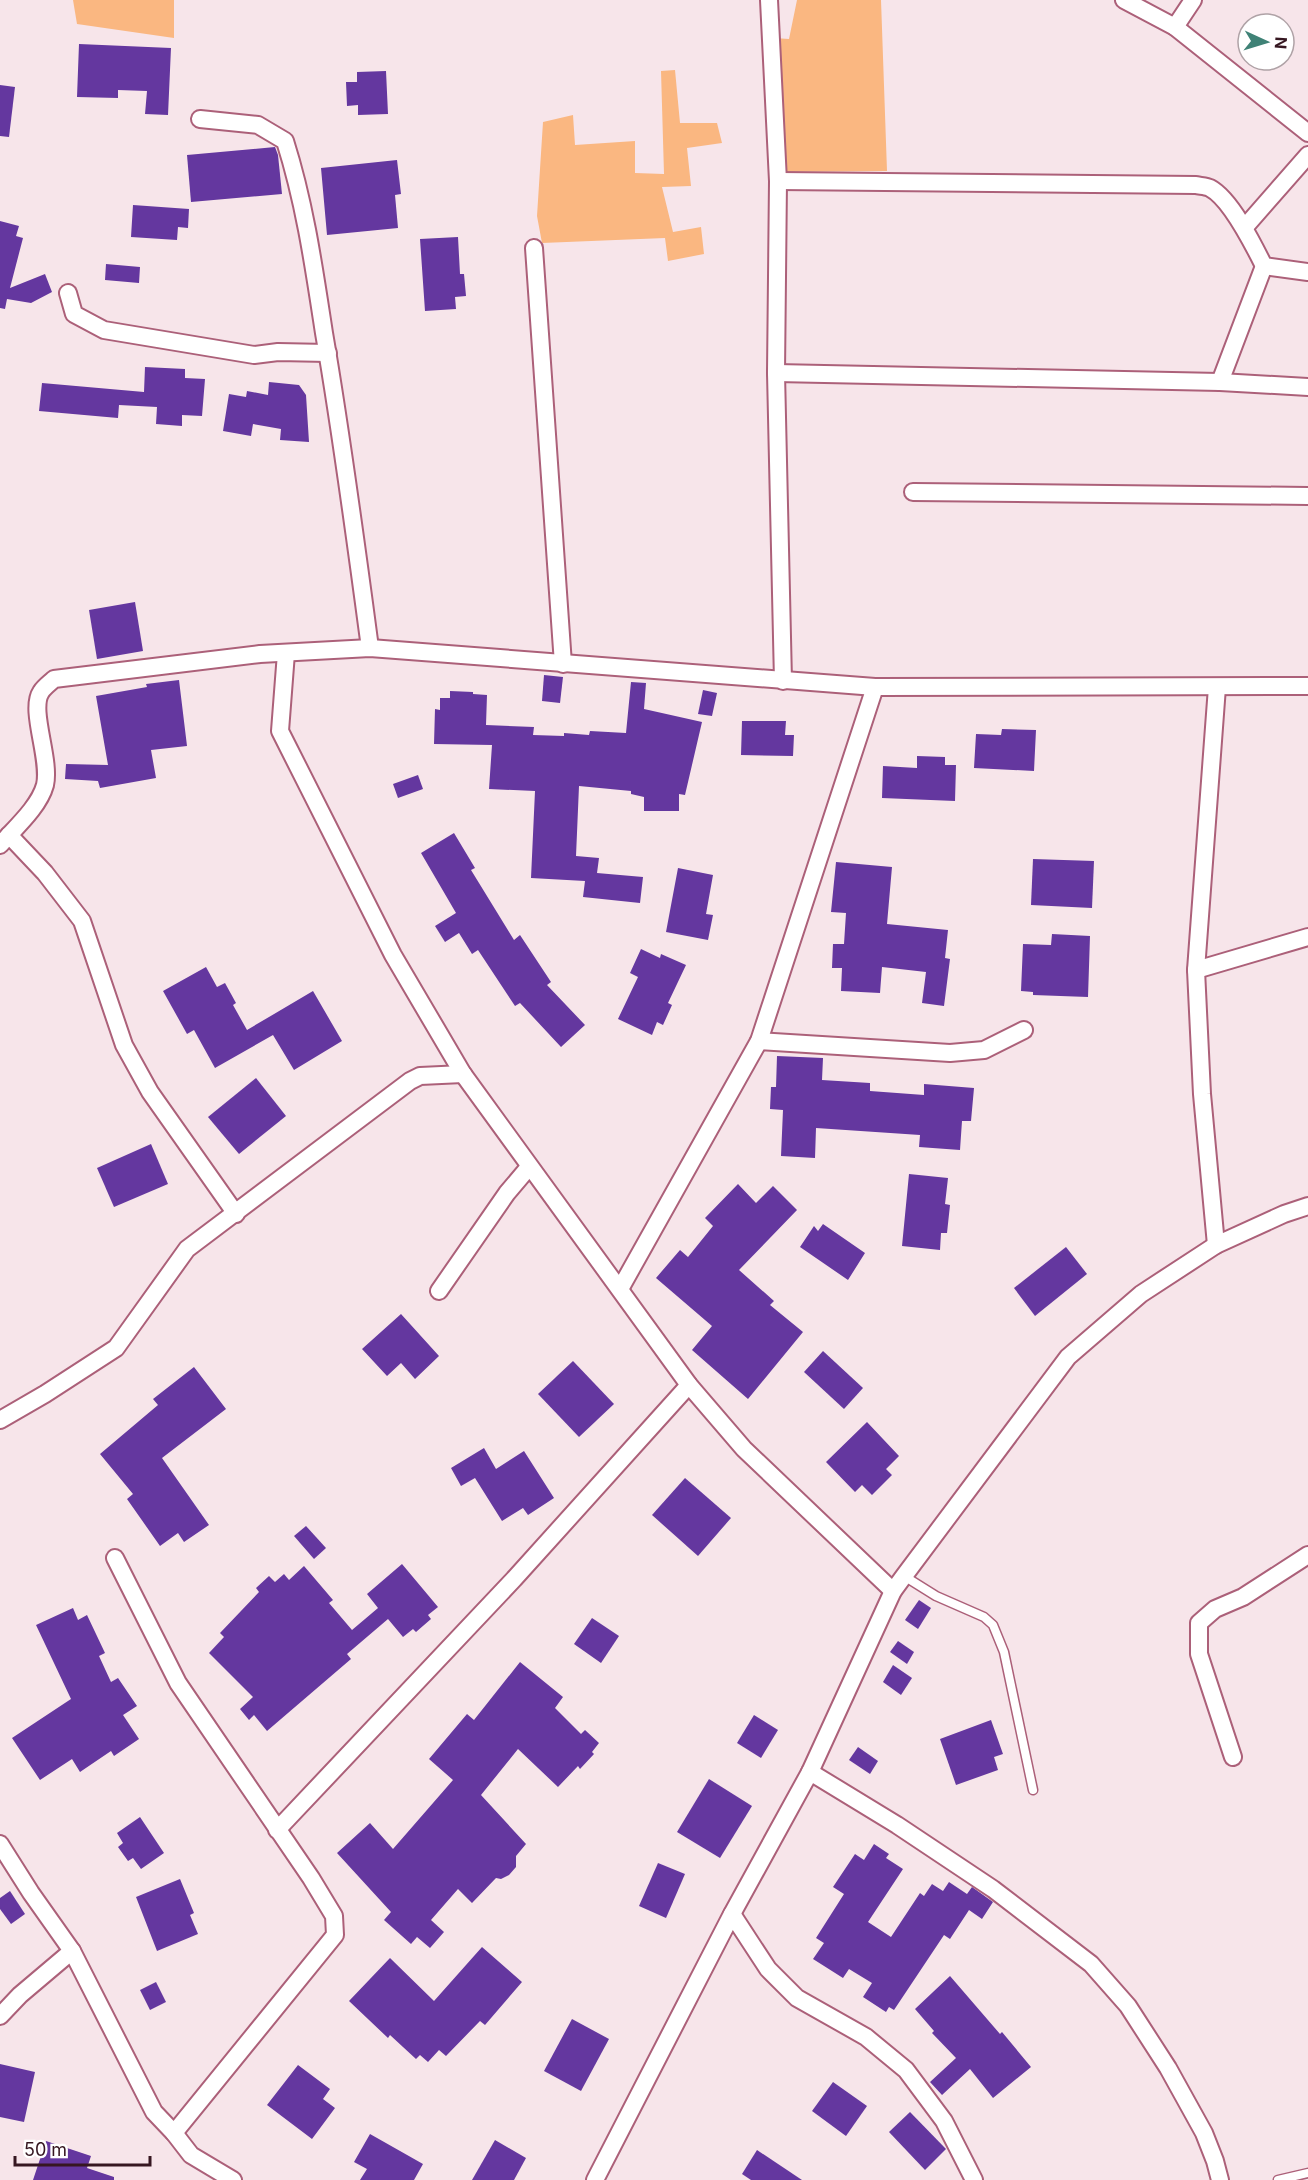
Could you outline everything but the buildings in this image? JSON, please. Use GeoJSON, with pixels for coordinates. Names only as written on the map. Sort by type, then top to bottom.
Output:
{"type":"FeatureCollection","features":[{"type":"Feature","properties":{"kind":"street"},"geometry":{"type":"LineString","coordinates":[[769,0],[778,181],[776,373],[783,681]]}},
{"type":"Feature","properties":{"kind":"street"},"geometry":{"type":"LineString","coordinates":[[1124,0],[1175,27],[1308,133]]}},
{"type":"Feature","properties":{"kind":"street"},"geometry":{"type":"LineString","coordinates":[[1175,27],[1193,0]]}},
{"type":"Feature","properties":{"kind":"street"},"geometry":{"type":"LineString","coordinates":[[200,119],[258,125],[285,141],[299,186],[328,353],[370,648]]}},
{"type":"Feature","properties":{"kind":"street"},"geometry":{"type":"LineString","coordinates":[[1245,227],[1308,155]]}},
{"type":"Feature","properties":{"kind":"street"},"geometry":{"type":"LineString","coordinates":[[778,181],[1196,185],[1210,188],[1245,227],[1264,266],[1220,382]]}},
{"type":"Feature","properties":{"kind":"street"},"geometry":{"type":"LineString","coordinates":[[534,248],[563,664]]}},
{"type":"Feature","properties":{"kind":"street"},"geometry":{"type":"LineString","coordinates":[[1264,266],[1308,272]]}},
{"type":"Feature","properties":{"kind":"street"},"geometry":{"type":"LineString","coordinates":[[68,293],[74,314],[104,330],[254,355],[278,352],[328,353]]}},
{"type":"Feature","properties":{"kind":"street"},"geometry":{"type":"LineString","coordinates":[[776,373],[1220,382],[1308,387]]}},
{"type":"Feature","properties":{"kind":"street"},"geometry":{"type":"LineString","coordinates":[[913,492],[1308,496]]}},
{"type":"Feature","properties":{"kind":"street"},"geometry":{"type":"LineString","coordinates":[[236,1214],[150,1092],[124,1045],[82,921],[45,873],[4,840],[33,806],[44,787],[47,768],[37,709],[40,693],[54,679],[286,653],[370,648],[875,687],[1308,686]]}},
{"type":"Feature","properties":{"kind":"street"},"geometry":{"type":"LineString","coordinates":[[286,653],[280,731],[393,955],[463,1074],[689,1385],[744,1449],[893,1591]]}},
{"type":"Feature","properties":{"kind":"street"},"geometry":{"type":"LineString","coordinates":[[620,1289],[759,1041],[875,687]]}},
{"type":"Feature","properties":{"kind":"street"},"geometry":{"type":"LineString","coordinates":[[1216,1245],[1202,1094],[1196,970],[1217,687]]}},
{"type":"Feature","properties":{"kind":"street"},"geometry":{"type":"LineString","coordinates":[[1196,970],[1308,937]]}},
{"type":"Feature","properties":{"kind":"street"},"geometry":{"type":"LineString","coordinates":[[759,1041],[950,1053],[984,1050],[1024,1030]]}},
{"type":"Feature","properties":{"kind":"street"},"geometry":{"type":"LineString","coordinates":[[0,1420],[116,1348],[187,1249],[410,1081],[420,1076],[463,1074]]}},
{"type":"Feature","properties":{"kind":"street"},"geometry":{"type":"LineString","coordinates":[[439,1291],[507,1193],[530,1167]]}},
{"type":"Feature","properties":{"kind":"street"},"geometry":{"type":"LineString","coordinates":[[595,2180],[732,1914],[810,1772],[893,1591],[1068,1357],[1141,1294],[1216,1245],[1284,1214],[1308,1206]]}},
{"type":"Feature","properties":{"kind":"street"},"geometry":{"type":"LineString","coordinates":[[277,1830],[514,1579],[689,1385]]}},
{"type":"Feature","properties":{"kind":"street"},"geometry":{"type":"LineString","coordinates":[[1233,1757],[1199,1654],[1199,1623],[1215,1609],[1243,1597],[1308,1555]]}},
{"type":"Feature","properties":{"kind":"street"},"geometry":{"type":"LineString","coordinates":[[115,1558],[178,1683],[334,1916],[335,1935],[174,2133]]}},
{"type":"Feature","properties":{"kind":"street"},"geometry":{"type":"LineString","coordinates":[[810,1772],[993,1889],[1091,1964],[1128,2006],[1168,2068],[1204,2133],[1220,2180]]}},
{"type":"Feature","properties":{"kind":"street"},"geometry":{"type":"LineString","coordinates":[[0,1844],[72,1951],[154,2112],[191,2155],[233,2180]]}},
{"type":"Feature","properties":{"kind":"street"},"geometry":{"type":"LineString","coordinates":[[732,1914],[768,1969],[797,1998],[866,2037],[906,2070],[944,2121],[974,2180]]}},
{"type":"Feature","properties":{"kind":"street"},"geometry":{"type":"LineString","coordinates":[[0,2016],[20,1995],[72,1951]]}},
{"type":"Feature","properties":{"kind":"lane"},"geometry":{"type":"LineString","coordinates":[[904,1576],[936,1596],[984,1617],[993,1625],[1004,1652],[1033,1790]]}},
{"type":"Feature","properties":{"kind":"lane"},"geometry":{"type":"LineString","coordinates":[[1278,2180],[1308,2173]]}},
{"type":"Feature","properties":{"kind":"shaded area"},"geometry":{"type":"Polygon","coordinates":[[[73,0],[174,0],[174,38],[77,24],[73,0]]]}},
{"type":"Feature","properties":{"kind":"shaded area"},"geometry":{"type":"Polygon","coordinates":[[[797,0],[881,0],[887,171],[782,172],[774,38],[789,39],[797,0]]]}},
{"type":"Feature","properties":{"kind":"shaded area"},"geometry":{"type":"Polygon","coordinates":[[[675,70],[680,123],[717,123],[722,143],[687,148],[691,186],[662,187],[673,232],[701,227],[704,254],[668,261],[665,238],[542,243],[537,216],[543,122],[573,115],[575,145],[635,141],[635,173],[664,174],[661,71],[675,70]]]}}]}
